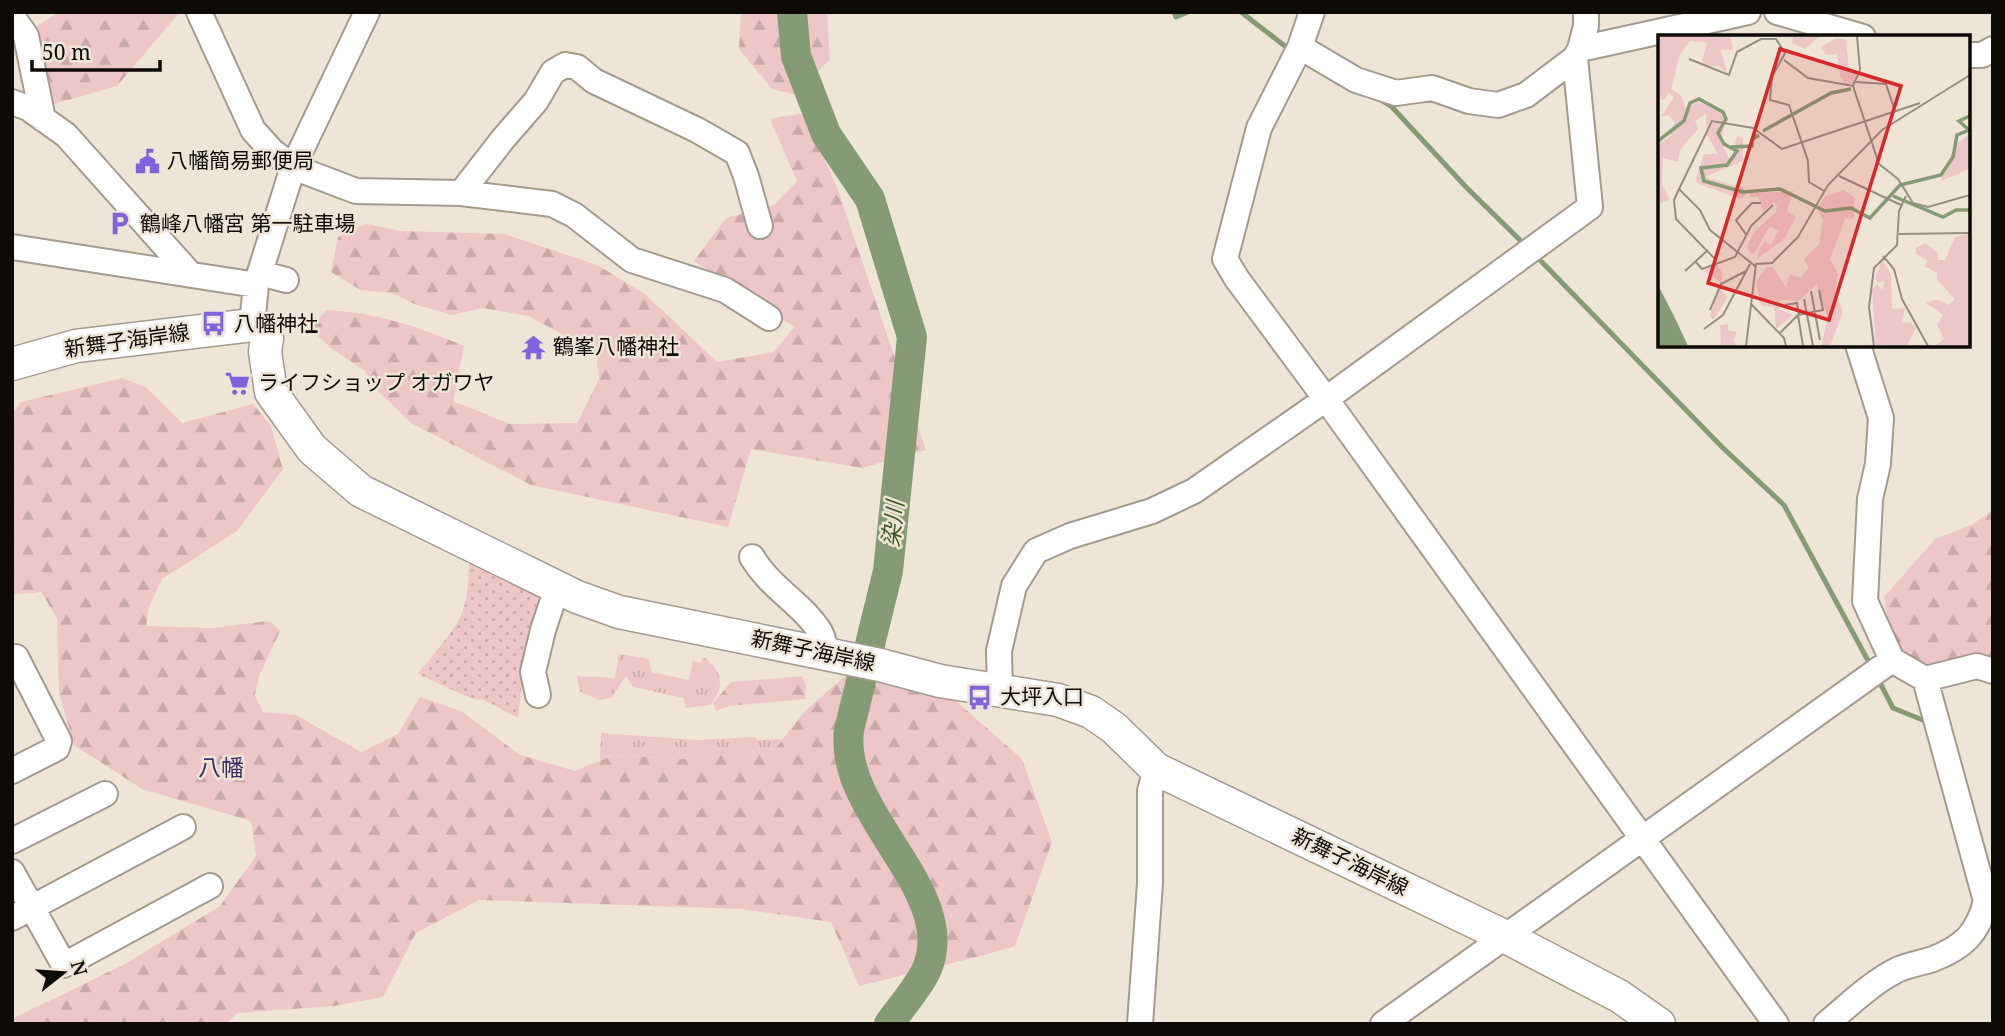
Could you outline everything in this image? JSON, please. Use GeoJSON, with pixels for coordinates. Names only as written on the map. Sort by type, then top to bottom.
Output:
{"type":"FeatureCollection","features":[{"type":"Feature","properties":{"kind":"main road","name":"新舞子海岸線"},"geometry":{"type":"LineString","coordinates":[[12,363],[76,346],[252,325],[262,329],[267,338],[265,352],[271,393],[312,449],[361,491],[577,597],[619,612],[880,665],[940,681],[1058,700],[1091,712],[1114,728],[1156,769],[1506,937],[1619,996],[1659,1024]]}},
{"type":"Feature","properties":{"kind":"street"},"geometry":{"type":"LineString","coordinates":[[199,12],[253,130],[272,151],[293,167],[356,191],[461,193],[552,204],[574,215],[632,260],[725,290],[769,318]]}},
{"type":"Feature","properties":{"kind":"street"},"geometry":{"type":"LineString","coordinates":[[252,325],[258,279],[293,167],[367,12]]}},
{"type":"Feature","properties":{"kind":"street"},"geometry":{"type":"LineString","coordinates":[[1312,12],[1300,47],[1259,128],[1225,259],[1776,1024]]}},
{"type":"Feature","properties":{"kind":"street"},"geometry":{"type":"LineString","coordinates":[[1000,691],[999,651],[1014,586],[1036,551],[1070,536],[1152,511],[1194,491],[1326,399],[1590,207],[1578,54],[1586,26],[1586,12]]}},
{"type":"Feature","properties":{"kind":"street"},"geometry":{"type":"LineString","coordinates":[[1300,47],[1356,80],[1396,93],[1432,89],[1469,101],[1498,105],[1526,95],[1578,54],[1748,12]]}},
{"type":"Feature","properties":{"kind":"street"},"geometry":{"type":"LineString","coordinates":[[1777,12],[1856,35]]}},
{"type":"Feature","properties":{"kind":"street"},"geometry":{"type":"LineString","coordinates":[[12,16],[26,36],[43,119]]}},
{"type":"Feature","properties":{"kind":"street"},"geometry":{"type":"LineString","coordinates":[[1970,55],[1982,55],[1993,49]]}},
{"type":"Feature","properties":{"kind":"street"},"geometry":{"type":"LineString","coordinates":[[461,193],[536,101],[553,72],[565,65],[577,67],[594,81],[696,130],[737,153],[760,226]]}},
{"type":"Feature","properties":{"kind":"street"},"geometry":{"type":"LineString","coordinates":[[12,102],[28,108],[66,135],[191,275]]}},
{"type":"Feature","properties":{"kind":"street"},"geometry":{"type":"LineString","coordinates":[[12,247],[191,275],[286,280]]}},
{"type":"Feature","properties":{"kind":"street"},"geometry":{"type":"LineString","coordinates":[[1858,346],[1881,418],[1878,464],[1870,499],[1866,601],[1892,660],[1925,679],[1977,666],[1993,671]]}},
{"type":"Feature","properties":{"kind":"street"},"geometry":{"type":"LineString","coordinates":[[752,557],[762,574],[813,622],[836,656]]}},
{"type":"Feature","properties":{"kind":"street"},"geometry":{"type":"LineString","coordinates":[[538,695],[533,672],[542,630],[557,587]]}},
{"type":"Feature","properties":{"kind":"street"},"geometry":{"type":"LineString","coordinates":[[15,763],[57,748],[59,741],[16,657]]}},
{"type":"Feature","properties":{"kind":"street"},"geometry":{"type":"LineString","coordinates":[[1383,1024],[1892,660]]}},
{"type":"Feature","properties":{"kind":"street"},"geometry":{"type":"LineString","coordinates":[[1826,1024],[1897,970],[1936,958],[1970,938],[1983,916],[1986,901],[1925,679]]}},
{"type":"Feature","properties":{"kind":"street"},"geometry":{"type":"LineString","coordinates":[[1140,1024],[1150,883],[1150,791],[1156,769]]}},
{"type":"Feature","properties":{"kind":"street"},"geometry":{"type":"LineString","coordinates":[[12,841],[105,794]]}},
{"type":"Feature","properties":{"kind":"street"},"geometry":{"type":"LineString","coordinates":[[22,913],[183,827]]}},
{"type":"Feature","properties":{"kind":"street"},"geometry":{"type":"LineString","coordinates":[[12,872],[22,913],[64,965],[210,887]]}},
{"type":"Feature","properties":{"kind":"green space"},"geometry":{"type":"Polygon","coordinates":[[[59,12],[180,12],[117,86],[12,116],[12,100],[46,91],[34,28],[59,12]]]}},
{"type":"Feature","properties":{"kind":"green space"},"geometry":{"type":"Polygon","coordinates":[[[741,12],[827,12],[830,59],[796,95],[772,89],[739,49],[741,12]]]}},
{"type":"Feature","properties":{"kind":"green space"},"geometry":{"type":"Polygon","coordinates":[[[804,113],[838,190],[926,450],[862,468],[751,449],[728,527],[531,485],[411,423],[377,390],[365,371],[331,348],[309,328],[327,310],[380,317],[430,332],[464,346],[453,401],[510,424],[577,423],[599,379],[596,352],[528,316],[483,308],[452,315],[417,305],[392,293],[361,290],[331,272],[338,237],[366,224],[402,231],[505,234],[597,265],[645,294],[717,362],[774,352],[794,327],[694,261],[726,218],[774,205],[797,181],[770,119],[804,113]]]}},
{"type":"Feature","properties":{"kind":"green space"},"geometry":{"type":"Polygon","coordinates":[[[123,378],[147,388],[182,423],[253,404],[271,426],[283,469],[237,531],[162,579],[149,607],[146,626],[212,628],[269,621],[280,631],[259,676],[255,695],[263,712],[296,715],[361,752],[398,734],[420,697],[461,711],[520,755],[575,771],[613,755],[680,759],[775,749],[805,711],[844,677],[904,682],[956,701],[1022,759],[1052,842],[1015,946],[859,986],[831,922],[742,909],[479,900],[416,933],[383,997],[334,1006],[237,1013],[226,1024],[12,1024],[12,1019],[125,964],[220,906],[256,856],[251,821],[142,789],[74,745],[59,693],[57,618],[41,592],[12,595],[12,413],[21,402],[123,378]]]}},
{"type":"Feature","properties":{"kind":"green space"},"geometry":{"type":"Polygon","coordinates":[[[1993,510],[1993,660],[1932,664],[1906,655],[1896,645],[1889,629],[1884,597],[1935,539],[1971,525],[1993,510]]]}},
{"type":"Feature","properties":{"kind":"green space"},"geometry":{"type":"Polygon","coordinates":[[[469,556],[539,593],[524,666],[518,718],[484,700],[470,698],[418,674],[458,621],[467,595],[469,556]]]}},
{"type":"Feature","properties":{"kind":"green space"},"geometry":{"type":"Polygon","coordinates":[[[619,654],[649,659],[651,672],[689,680],[693,660],[700,663],[704,657],[718,674],[718,691],[711,705],[686,708],[683,698],[633,687],[626,676],[611,698],[600,700],[580,692],[577,676],[615,678],[619,654]]]}},
{"type":"Feature","properties":{"kind":"green space"},"geometry":{"type":"Polygon","coordinates":[[[802,676],[806,684],[805,699],[729,706],[716,711],[713,703],[731,682],[802,676]]]}},
{"type":"Feature","properties":{"kind":"green space"},"geometry":{"type":"Polygon","coordinates":[[[601,733],[696,740],[756,737],[756,740],[781,739],[775,749],[680,759],[613,755],[600,760],[601,733]]]}},
{"type":"Feature","properties":{"kind":"waterway","name":"染川"},"geometry":{"type":"LineString","coordinates":[[792,12],[796,56],[826,134],[870,199],[912,337],[888,571],[849,730],[851,762],[861,792],[915,882],[928,912],[933,941],[926,971],[889,1024]]}},
{"type":"Feature","properties":{"kind":"waterway"},"geometry":{"type":"LineString","coordinates":[[1174,12],[1176,17],[1188,12]]}},
{"type":"Feature","properties":{"kind":"waterway"},"geometry":{"type":"LineString","coordinates":[[1241,12],[1290,50]]}},
{"type":"Feature","properties":{"kind":"waterway"},"geometry":{"type":"LineString","coordinates":[[1378,98],[1391,106],[1466,187],[1527,247]]}},
{"type":"Feature","properties":{"kind":"waterway"},"geometry":{"type":"LineString","coordinates":[[1536,256],[1723,448],[1784,505],[1872,668]]}},
{"type":"Feature","properties":{"kind":"waterway"},"geometry":{"type":"LineString","coordinates":[[1878,679],[1893,708],[1925,721]]}},
{"type":"Feature","properties":{"kind":"place","name":"八幡簡易郵便局"},"geometry":{"type":"Point","coordinates":[147,161]}},
{"type":"Feature","properties":{"kind":"place","name":"鶴峰八幡宮 第一駐車場"},"geometry":{"type":"Point","coordinates":[120,224]}},
{"type":"Feature","properties":{"kind":"place","name":"八幡神社"},"geometry":{"type":"Point","coordinates":[214,324]}},
{"type":"Feature","properties":{"kind":"place","name":"鶴峯八幡神社"},"geometry":{"type":"Point","coordinates":[533,347]}},
{"type":"Feature","properties":{"kind":"place","name":"ライフショップ オガワヤ"},"geometry":{"type":"Point","coordinates":[238,383]}},
{"type":"Feature","properties":{"kind":"place","name":"大坪入口"},"geometry":{"type":"Point","coordinates":[980,697]}},
{"type":"Feature","properties":{"kind":"district","name":"八幡"},"geometry":{"type":"Point","coordinates":[221,768]}}]}
